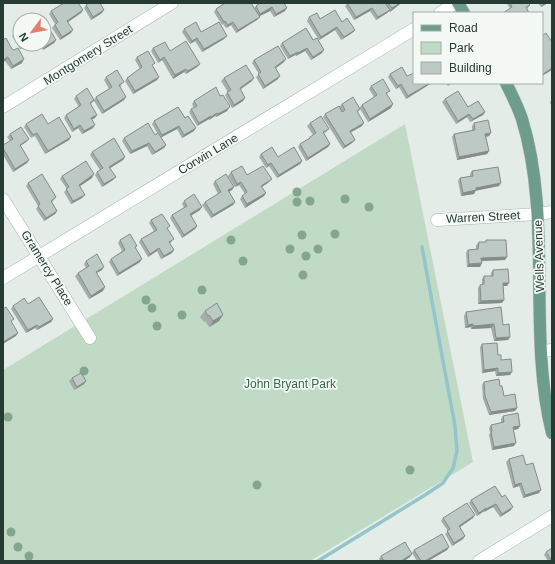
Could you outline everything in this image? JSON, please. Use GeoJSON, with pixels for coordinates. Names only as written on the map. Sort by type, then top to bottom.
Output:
{"type":"FeatureCollection","features":[{"type":"Feature","properties":{"kind":"main road"},"geometry":{"type":"LineString","coordinates":[[457,3],[463,12]]}},
{"type":"Feature","properties":{"kind":"main road","name":"Wells Avenue"},"geometry":{"type":"LineString","coordinates":[[506,84],[522,119],[532,161],[538,214],[547,350],[544,386],[552,433]]}},
{"type":"Feature","properties":{"kind":"street","name":"Montgomery Street"},"geometry":{"type":"LineString","coordinates":[[3,107],[172,3]]}},
{"type":"Feature","properties":{"kind":"street"},"geometry":{"type":"LineString","coordinates":[[442,12],[457,3]]}},
{"type":"Feature","properties":{"kind":"street","name":"Corwin Lane"},"geometry":{"type":"LineString","coordinates":[[3,278],[413,30]]}},
{"type":"Feature","properties":{"kind":"street","name":"Gramercy Place"},"geometry":{"type":"LineString","coordinates":[[3,199],[90,338]]}},
{"type":"Feature","properties":{"kind":"street","name":"Warren Street"},"geometry":{"type":"LineString","coordinates":[[437,220],[552,212]]}},
{"type":"Feature","properties":{"kind":"street"},"geometry":{"type":"LineString","coordinates":[[479,561],[552,516]]}},
{"type":"Feature","properties":{"kind":"green space","name":"John Bryant Park"},"geometry":{"type":"Polygon","coordinates":[[[405,124],[473,462],[310,561],[3,561],[3,370],[405,124]]]}},
{"type":"Feature","properties":{"kind":"building"},"geometry":{"type":"Polygon","coordinates":[[[64,3],[78,3],[83,10],[67,21],[73,30],[62,37],[55,25],[58,22],[51,11],[64,3]]]}},
{"type":"Feature","properties":{"kind":"building"},"geometry":{"type":"Polygon","coordinates":[[[89,3],[100,3],[104,10],[93,17],[86,5],[89,3]]]}},
{"type":"Feature","properties":{"kind":"building"},"geometry":{"type":"Polygon","coordinates":[[[225,3],[251,3],[260,17],[238,30],[233,22],[228,25],[225,21],[224,22],[216,9],[225,3]]]}},
{"type":"Feature","properties":{"kind":"building"},"geometry":{"type":"Polygon","coordinates":[[[260,3],[284,3],[287,8],[276,14],[272,7],[260,14],[256,6],[260,3]]]}},
{"type":"Feature","properties":{"kind":"building"},"geometry":{"type":"Polygon","coordinates":[[[347,3],[385,3],[390,10],[378,17],[372,8],[356,17],[347,3]]]}},
{"type":"Feature","properties":{"kind":"building"},"geometry":{"type":"Polygon","coordinates":[[[388,3],[400,3],[392,8],[388,3]]]}},
{"type":"Feature","properties":{"kind":"building"},"geometry":{"type":"Polygon","coordinates":[[[510,3],[528,3],[530,5],[526,7],[528,12],[504,12],[512,7],[510,3]]]}},
{"type":"Feature","properties":{"kind":"building"},"geometry":{"type":"Polygon","coordinates":[[[335,10],[342,22],[347,18],[355,30],[344,37],[337,27],[321,37],[309,17],[317,13],[320,19],[335,10]]]}},
{"type":"Feature","properties":{"kind":"building"},"geometry":{"type":"Polygon","coordinates":[[[196,22],[201,32],[219,22],[227,36],[204,49],[197,38],[192,41],[184,29],[196,22]]]}},
{"type":"Feature","properties":{"kind":"building"},"geometry":{"type":"Polygon","coordinates":[[[306,28],[313,40],[317,38],[324,50],[313,57],[307,48],[290,56],[282,43],[306,28]]]}},
{"type":"Feature","properties":{"kind":"building"},"geometry":{"type":"Polygon","coordinates":[[[52,33],[56,40],[52,43],[52,33]]]}},
{"type":"Feature","properties":{"kind":"building"},"geometry":{"type":"Polygon","coordinates":[[[546,33],[552,42],[552,68],[543,74],[543,35],[546,33]]]}},
{"type":"Feature","properties":{"kind":"building"},"geometry":{"type":"Polygon","coordinates":[[[6,38],[12,52],[20,52],[24,59],[13,66],[8,57],[3,60],[3,40],[6,38]]]}},
{"type":"Feature","properties":{"kind":"building"},"geometry":{"type":"Polygon","coordinates":[[[186,41],[200,64],[188,71],[186,69],[175,75],[164,57],[160,60],[153,48],[165,42],[170,51],[186,41]]]}},
{"type":"Feature","properties":{"kind":"building"},"geometry":{"type":"Polygon","coordinates":[[[278,46],[286,59],[275,67],[280,76],[265,86],[258,74],[261,72],[254,60],[278,46]]]}},
{"type":"Feature","properties":{"kind":"building"},"geometry":{"type":"Polygon","coordinates":[[[148,51],[155,63],[152,65],[159,77],[135,91],[127,78],[142,67],[137,57],[148,51]]]}},
{"type":"Feature","properties":{"kind":"building"},"geometry":{"type":"Polygon","coordinates":[[[246,65],[254,78],[240,88],[245,98],[234,105],[227,92],[231,90],[224,78],[246,65]]]}},
{"type":"Feature","properties":{"kind":"building"},"geometry":{"type":"Polygon","coordinates":[[[402,67],[407,76],[413,73],[413,84],[428,84],[408,96],[401,84],[398,86],[390,74],[402,67]]]}},
{"type":"Feature","properties":{"kind":"building"},"geometry":{"type":"Polygon","coordinates":[[[117,70],[124,82],[119,85],[126,97],[104,111],[96,97],[112,87],[106,77],[117,70]]]}},
{"type":"Feature","properties":{"kind":"building"},"geometry":{"type":"Polygon","coordinates":[[[383,79],[390,91],[386,93],[393,104],[370,119],[362,105],[377,95],[371,86],[383,79]]]}},
{"type":"Feature","properties":{"kind":"building"},"geometry":{"type":"Polygon","coordinates":[[[216,87],[220,96],[223,95],[230,106],[229,108],[199,123],[191,109],[197,106],[194,101],[216,87]]]}},
{"type":"Feature","properties":{"kind":"building"},"geometry":{"type":"Polygon","coordinates":[[[87,88],[94,100],[90,103],[97,115],[91,118],[95,125],[84,131],[80,125],[74,129],[66,115],[81,105],[76,96],[87,88]]]}},
{"type":"Feature","properties":{"kind":"building"},"geometry":{"type":"Polygon","coordinates":[[[458,91],[468,107],[478,101],[485,112],[473,119],[469,114],[458,121],[445,99],[458,91]]]}},
{"type":"Feature","properties":{"kind":"building"},"geometry":{"type":"Polygon","coordinates":[[[353,97],[360,109],[357,111],[364,123],[350,131],[355,140],[345,146],[325,114],[339,106],[342,112],[345,110],[342,104],[353,97]]]}},
{"type":"Feature","properties":{"kind":"building"},"geometry":{"type":"Polygon","coordinates":[[[178,107],[185,118],[188,116],[196,128],[184,135],[179,126],[162,135],[154,121],[178,107]]]}},
{"type":"Feature","properties":{"kind":"building"},"geometry":{"type":"Polygon","coordinates":[[[42,114],[48,124],[59,117],[71,137],[48,151],[37,133],[33,135],[26,124],[42,114]]]}},
{"type":"Feature","properties":{"kind":"building"},"geometry":{"type":"Polygon","coordinates":[[[321,116],[329,129],[323,132],[330,144],[308,158],[300,144],[316,133],[310,123],[321,116]]]}},
{"type":"Feature","properties":{"kind":"building"},"geometry":{"type":"Polygon","coordinates":[[[488,120],[491,133],[485,134],[489,151],[459,157],[454,134],[475,130],[474,123],[488,120]]]}},
{"type":"Feature","properties":{"kind":"building"},"geometry":{"type":"Polygon","coordinates":[[[148,123],[155,135],[158,133],[166,145],[155,152],[149,143],[132,151],[124,138],[148,123]]]}},
{"type":"Feature","properties":{"kind":"building"},"geometry":{"type":"Polygon","coordinates":[[[21,127],[29,139],[20,145],[29,160],[15,169],[3,148],[3,145],[13,139],[10,134],[21,127]]]}},
{"type":"Feature","properties":{"kind":"building"},"geometry":{"type":"Polygon","coordinates":[[[114,138],[125,157],[109,167],[116,177],[104,184],[97,172],[103,168],[92,152],[114,138]]]}},
{"type":"Feature","properties":{"kind":"building"},"geometry":{"type":"Polygon","coordinates":[[[272,147],[278,157],[294,147],[302,161],[279,175],[271,163],[268,165],[261,154],[272,147]]]}},
{"type":"Feature","properties":{"kind":"building"},"geometry":{"type":"Polygon","coordinates":[[[86,161],[94,174],[79,185],[85,195],[73,201],[66,189],[69,187],[62,176],[86,161]]]}},
{"type":"Feature","properties":{"kind":"building"},"geometry":{"type":"Polygon","coordinates":[[[242,166],[247,175],[263,166],[272,179],[261,186],[266,193],[247,204],[242,196],[247,192],[241,182],[237,184],[231,172],[242,166]]]}},
{"type":"Feature","properties":{"kind":"building"},"geometry":{"type":"Polygon","coordinates":[[[498,167],[501,183],[476,188],[476,190],[463,193],[460,178],[473,176],[472,171],[498,167]]]}},
{"type":"Feature","properties":{"kind":"building"},"geometry":{"type":"Polygon","coordinates":[[[42,174],[56,197],[51,201],[57,211],[46,218],[38,206],[40,204],[28,183],[42,174]]]}},
{"type":"Feature","properties":{"kind":"building"},"geometry":{"type":"Polygon","coordinates":[[[226,174],[234,187],[228,190],[235,202],[213,215],[205,202],[221,192],[215,181],[226,174]]]}},
{"type":"Feature","properties":{"kind":"building"},"geometry":{"type":"Polygon","coordinates":[[[194,194],[202,207],[190,214],[197,226],[184,235],[172,215],[187,206],[184,201],[194,194]]]}},
{"type":"Feature","properties":{"kind":"building"},"geometry":{"type":"Polygon","coordinates":[[[162,214],[170,226],[167,228],[174,239],[169,242],[174,250],[164,256],[159,248],[150,254],[141,239],[157,230],[151,220],[162,214]]]}},
{"type":"Feature","properties":{"kind":"building"},"geometry":{"type":"Polygon","coordinates":[[[130,234],[142,259],[119,273],[111,259],[125,250],[120,240],[130,234]]]}},
{"type":"Feature","properties":{"kind":"building"},"geometry":{"type":"Polygon","coordinates":[[[486,240],[506,240],[507,257],[481,258],[482,263],[469,264],[468,250],[478,249],[479,242],[486,242],[486,240]]]}},
{"type":"Feature","properties":{"kind":"building"},"geometry":{"type":"Polygon","coordinates":[[[97,254],[104,267],[96,272],[105,287],[91,296],[78,273],[89,266],[86,261],[97,254]]]}},
{"type":"Feature","properties":{"kind":"building"},"geometry":{"type":"Polygon","coordinates":[[[508,269],[509,283],[503,283],[504,300],[481,301],[480,285],[484,284],[484,276],[493,276],[493,270],[508,269]]]}},
{"type":"Feature","properties":{"kind":"building"},"geometry":{"type":"Polygon","coordinates":[[[39,297],[53,319],[39,327],[37,325],[28,330],[13,306],[24,298],[28,304],[39,297]]]}},
{"type":"Feature","properties":{"kind":"building"},"geometry":{"type":"Polygon","coordinates":[[[217,303],[223,315],[213,321],[205,311],[217,303]]]}},
{"type":"Feature","properties":{"kind":"building"},"geometry":{"type":"Polygon","coordinates":[[[6,307],[14,319],[11,321],[18,333],[3,342],[3,309],[6,307]]]}},
{"type":"Feature","properties":{"kind":"building"},"geometry":{"type":"Polygon","coordinates":[[[501,307],[503,325],[509,324],[510,337],[496,338],[494,324],[468,325],[466,312],[501,307]]]}},
{"type":"Feature","properties":{"kind":"building"},"geometry":{"type":"Polygon","coordinates":[[[497,343],[498,355],[501,355],[501,360],[511,359],[512,372],[498,373],[498,368],[484,370],[482,344],[497,343]]]}},
{"type":"Feature","properties":{"kind":"building"},"geometry":{"type":"Polygon","coordinates":[[[81,373],[86,381],[77,387],[72,378],[81,373]]]}},
{"type":"Feature","properties":{"kind":"building"},"geometry":{"type":"Polygon","coordinates":[[[499,379],[504,396],[515,394],[517,408],[491,412],[485,396],[484,382],[499,379]]]}},
{"type":"Feature","properties":{"kind":"building"},"geometry":{"type":"Polygon","coordinates":[[[518,413],[520,426],[513,427],[516,443],[494,447],[491,425],[504,422],[503,416],[518,413]]]}},
{"type":"Feature","properties":{"kind":"building"},"geometry":{"type":"Polygon","coordinates":[[[523,455],[526,465],[533,463],[541,490],[525,495],[521,483],[515,485],[509,459],[523,455]]]}},
{"type":"Feature","properties":{"kind":"building"},"geometry":{"type":"Polygon","coordinates":[[[495,486],[502,497],[505,495],[513,507],[502,514],[496,504],[479,513],[471,500],[495,486]]]}},
{"type":"Feature","properties":{"kind":"building"},"geometry":{"type":"Polygon","coordinates":[[[467,503],[475,515],[459,526],[465,536],[454,543],[447,531],[450,529],[443,518],[467,503]]]}},
{"type":"Feature","properties":{"kind":"building"},"geometry":{"type":"Polygon","coordinates":[[[442,534],[449,547],[425,561],[421,561],[414,550],[442,534]]]}},
{"type":"Feature","properties":{"kind":"building"},"geometry":{"type":"Polygon","coordinates":[[[405,542],[412,554],[401,561],[384,561],[381,556],[405,542]]]}},
{"type":"Feature","properties":{"kind":"building"},"geometry":{"type":"Polygon","coordinates":[[[552,548],[552,561],[546,552],[552,548]]]}},
{"type":"Feature","properties":{"kind":"waterway"},"geometry":{"type":"LineString","coordinates":[[318,561],[443,483],[453,468],[457,451],[455,426],[422,247]]}}]}
